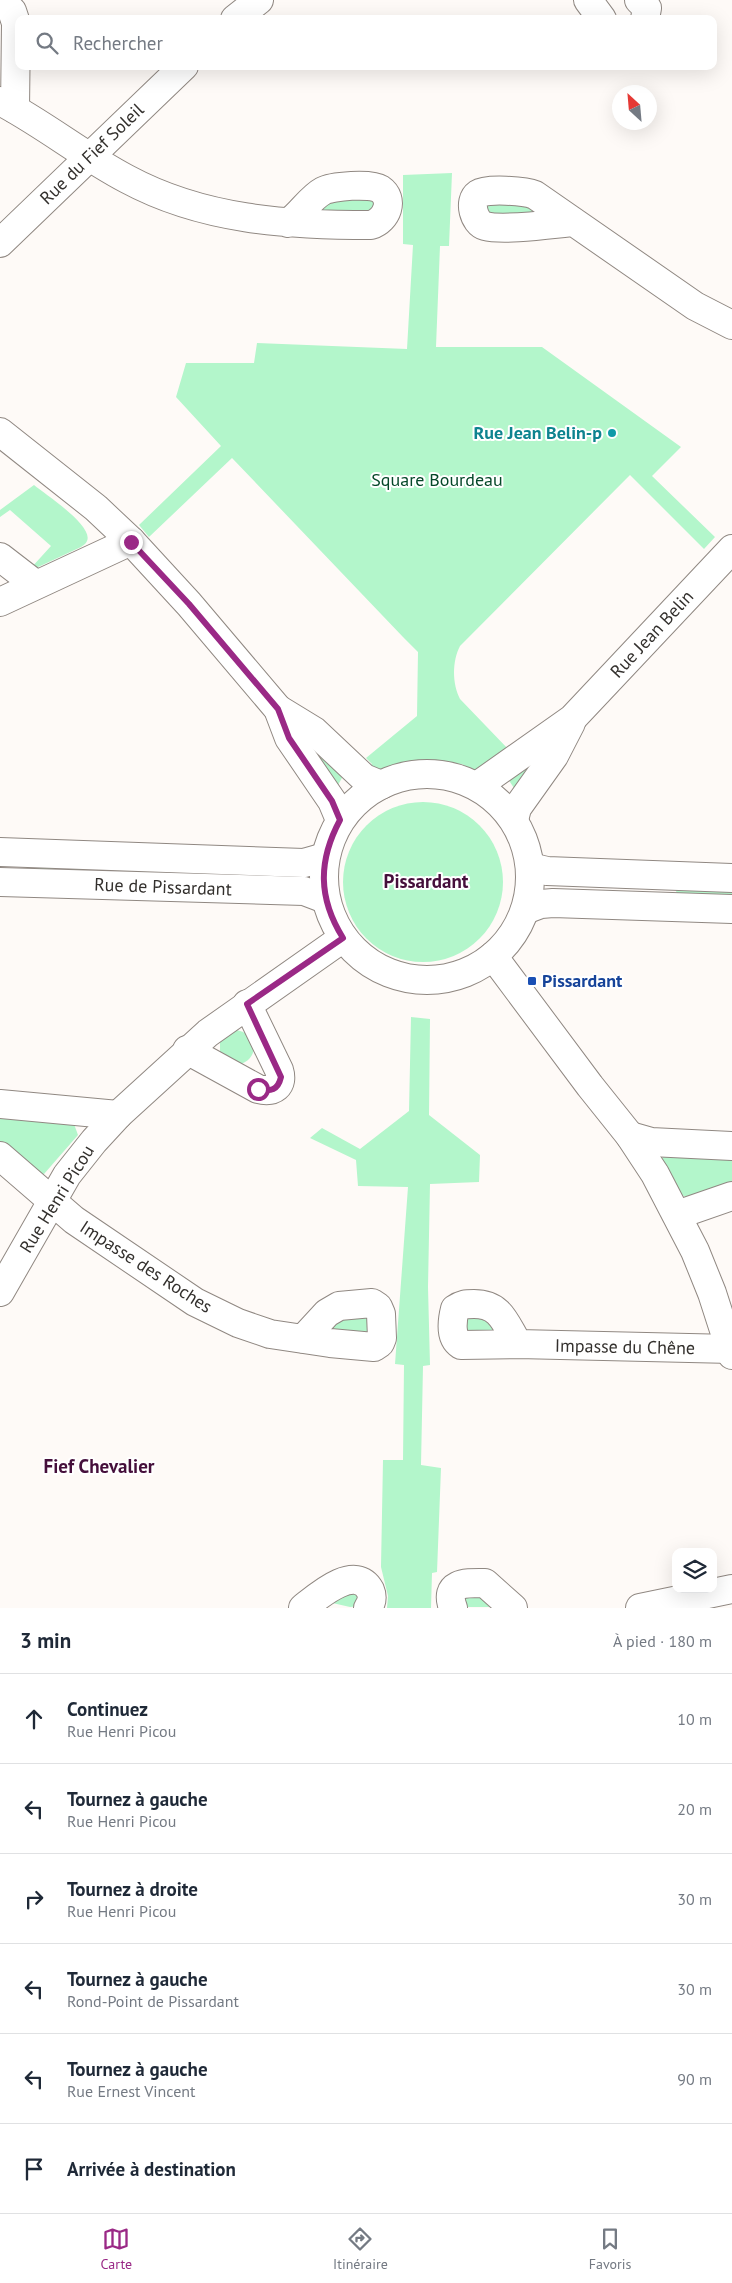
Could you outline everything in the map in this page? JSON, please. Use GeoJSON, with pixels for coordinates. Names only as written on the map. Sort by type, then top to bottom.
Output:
{"type":"FeatureCollection","features":[{"type":"Feature","properties":{"kind":"street"},"geometry":{"type":"LineString","coordinates":[[240,15],[259,0]]}},
{"type":"Feature","properties":{"kind":"street"},"geometry":{"type":"LineString","coordinates":[[588,0],[599,15]]}},
{"type":"Feature","properties":{"kind":"street"},"geometry":{"type":"LineString","coordinates":[[639,0],[647,8],[646,15]]}},
{"type":"Feature","properties":{"kind":"street"},"geometry":{"type":"LineString","coordinates":[[0,1],[12,11],[15,19]]}},
{"type":"Feature","properties":{"kind":"street"},"geometry":{"type":"LineString","coordinates":[[15,32],[8,105],[134,183],[184,204],[222,214],[288,223]]}},
{"type":"Feature","properties":{"kind":"street","name":"Rue du Fief Soleil"},"geometry":{"type":"LineString","coordinates":[[0,243],[180,70]]}},
{"type":"Feature","properties":{"kind":"street"},"geometry":{"type":"LineString","coordinates":[[574,222],[695,306],[732,325]]}},
{"type":"Feature","properties":{"kind":"street"},"geometry":{"type":"LineString","coordinates":[[0,432],[81,496],[131,542],[189,604],[278,709],[314,731],[364,778],[380,785]]}},
{"type":"Feature","properties":{"kind":"street"},"geometry":{"type":"LineString","coordinates":[[0,602],[35,584],[131,542]]}},
{"type":"Feature","properties":{"kind":"street","name":"Rue Jean Belin"},"geometry":{"type":"LineString","coordinates":[[477,786],[572,719],[730,556]]}},
{"type":"Feature","properties":{"kind":"street"},"geometry":{"type":"LineString","coordinates":[[0,557],[35,584]]}},
{"type":"Feature","properties":{"kind":"street"},"geometry":{"type":"LineString","coordinates":[[278,709],[289,738],[332,801],[340,820]]}},
{"type":"Feature","properties":{"kind":"street","name":"Rue Jean Belin"},"geometry":{"type":"LineString","coordinates":[[514,820],[517,808],[554,756],[572,719]]}},
{"type":"Feature","properties":{"kind":"street"},"geometry":{"type":"LineString","coordinates":[[422,774],[443,775],[477,786],[499,803],[514,820],[527,850],[530,867],[530,888],[526,910],[509,941],[475,969],[450,978],[416,980],[402,978],[381,971],[362,959],[343,938],[334,924],[325,898],[323,880],[325,857],[340,820],[354,804],[380,785],[402,777],[422,774]]}},
{"type":"Feature","properties":{"kind":"street","name":"Rue de Pissardant"},"geometry":{"type":"LineString","coordinates":[[0,852],[304,863],[325,857]]}},
{"type":"Feature","properties":{"kind":"street"},"geometry":{"type":"LineString","coordinates":[[530,867],[547,871],[732,878]]}},
{"type":"Feature","properties":{"kind":"street"},"geometry":{"type":"LineString","coordinates":[[657,905],[658,875]]}},
{"type":"Feature","properties":{"kind":"street","name":"Rue de Pissardant"},"geometry":{"type":"LineString","coordinates":[[0,882],[304,891],[325,898]]}},
{"type":"Feature","properties":{"kind":"street"},"geometry":{"type":"LineString","coordinates":[[526,910],[541,904],[553,903],[732,909]]}},
{"type":"Feature","properties":{"kind":"street","name":"Rue Henri Picou"},"geometry":{"type":"LineString","coordinates":[[0,1292],[67,1175],[118,1115],[187,1050],[247,1004],[343,938]]}},
{"type":"Feature","properties":{"kind":"street"},"geometry":{"type":"LineString","coordinates":[[493,956],[584,1079],[630,1136],[655,1174],[699,1260],[732,1351]]}},
{"type":"Feature","properties":{"kind":"street"},"geometry":{"type":"LineString","coordinates":[[187,1050],[258,1089],[275,1090],[280,1085],[280,1070],[247,1004]]}},
{"type":"Feature","properties":{"kind":"street"},"geometry":{"type":"LineString","coordinates":[[0,1104],[118,1115]]}},
{"type":"Feature","properties":{"kind":"street"},"geometry":{"type":"LineString","coordinates":[[630,1136],[651,1142],[732,1146]]}},
{"type":"Feature","properties":{"kind":"street","name":"Impasse des Roches"},"geometry":{"type":"LineString","coordinates":[[0,1156],[74,1220],[195,1302],[238,1323],[270,1334],[302,1339]]}},
{"type":"Feature","properties":{"kind":"street"},"geometry":{"type":"LineString","coordinates":[[677,1215],[732,1196]]}},
{"type":"Feature","properties":{"kind":"street","name":"Impasse du Chêne"},"geometry":{"type":"LineString","coordinates":[[518,1344],[732,1351]]}},
{"type":"Feature","properties":{"kind":"street"},"geometry":{"type":"LineString","coordinates":[[303,1608],[332,1586],[342,1582],[358,1581],[368,1588],[371,1593],[372,1599],[368,1608]]}},
{"type":"Feature","properties":{"kind":"street"},"geometry":{"type":"LineString","coordinates":[[453,1608],[452,1591],[456,1586],[462,1583],[485,1583],[513,1608]]}},
{"type":"Feature","properties":{"kind":"street"},"geometry":{"type":"LineString","coordinates":[[640,1608],[732,1589]]}},
{"type":"Feature","properties":{"kind":"green space","name":"Square Bourdeau"},"geometry":{"type":"Polygon","coordinates":[[[452,173],[449,246],[440,246],[436,347],[542,347],[681,447],[652,476],[715,537],[704,549],[630,475],[460,646],[457,652],[454,665],[454,680],[460,699],[511,752],[478,774],[462,764],[414,762],[375,774],[370,768],[372,764],[366,758],[417,716],[418,652],[232,458],[149,537],[139,525],[221,446],[176,397],[186,363],[254,363],[257,343],[407,349],[413,245],[403,244],[403,175],[452,173]]]}},
{"type":"Feature","properties":{"kind":"green space"},"geometry":{"type":"Polygon","coordinates":[[[325,200],[372,200],[374,203],[373,215],[309,210],[325,200]]]}},
{"type":"Feature","properties":{"kind":"green space"},"geometry":{"type":"Polygon","coordinates":[[[526,200],[533,208],[533,214],[490,218],[482,205],[526,200]]]}},
{"type":"Feature","properties":{"kind":"green space"},"geometry":{"type":"Polygon","coordinates":[[[34,485],[76,519],[87,535],[87,541],[81,547],[36,568],[31,568],[51,546],[10,510],[0,517],[0,510],[34,485]]]}},
{"type":"Feature","properties":{"kind":"green space"},"geometry":{"type":"Polygon","coordinates":[[[296,731],[343,776],[338,785],[331,785],[296,731]]]}},
{"type":"Feature","properties":{"kind":"green space"},"geometry":{"type":"Polygon","coordinates":[[[542,750],[518,788],[514,788],[508,779],[542,750]]]}},
{"type":"Feature","properties":{"kind":"green space"},"geometry":{"type":"Polygon","coordinates":[[[431,802],[461,811],[480,825],[490,837],[497,851],[502,866],[502,898],[497,913],[490,927],[480,939],[468,949],[446,959],[431,962],[415,962],[400,959],[378,949],[356,927],[344,898],[343,874],[346,859],[356,837],[378,815],[407,803],[431,802]]]}},
{"type":"Feature","properties":{"kind":"green space"},"geometry":{"type":"Polygon","coordinates":[[[38,863],[98,869],[98,872],[38,872],[36,868],[38,863]]]}},
{"type":"Feature","properties":{"kind":"green space"},"geometry":{"type":"Polygon","coordinates":[[[732,882],[732,902],[679,899],[676,891],[679,884],[732,882]]]}},
{"type":"Feature","properties":{"kind":"green space"},"geometry":{"type":"Polygon","coordinates":[[[411,1017],[430,1019],[429,1115],[480,1155],[479,1182],[430,1184],[428,1287],[430,1365],[423,1366],[421,1465],[441,1468],[437,1572],[432,1573],[431,1608],[387,1608],[388,1596],[381,1567],[383,1460],[403,1460],[404,1365],[395,1364],[408,1187],[358,1186],[356,1160],[310,1138],[322,1128],[360,1149],[409,1111],[411,1017]]]}},
{"type":"Feature","properties":{"kind":"green space"},"geometry":{"type":"Polygon","coordinates":[[[234,1030],[248,1035],[254,1046],[251,1057],[246,1062],[238,1065],[220,1053],[220,1041],[234,1030]]]}},
{"type":"Feature","properties":{"kind":"green space"},"geometry":{"type":"Polygon","coordinates":[[[0,1118],[74,1124],[78,1135],[44,1174],[39,1173],[0,1141],[0,1118]]]}},
{"type":"Feature","properties":{"kind":"green space"},"geometry":{"type":"Polygon","coordinates":[[[732,1154],[732,1185],[688,1198],[682,1195],[662,1161],[663,1155],[732,1154]]]}},
{"type":"Feature","properties":{"kind":"green space"},"geometry":{"type":"Polygon","coordinates":[[[477,1311],[501,1334],[465,1339],[460,1315],[477,1311]]]}},
{"type":"Feature","properties":{"kind":"green space"},"geometry":{"type":"Polygon","coordinates":[[[366,1313],[371,1329],[364,1333],[328,1331],[329,1320],[366,1313]]]}},
{"type":"Feature","properties":{"kind":"green space"},"geometry":{"type":"Polygon","coordinates":[[[362,1588],[360,1606],[350,1607],[328,1602],[362,1588]]]}},
{"type":"Feature","properties":{"kind":"green space"},"geometry":{"type":"Polygon","coordinates":[[[467,1591],[495,1603],[491,1607],[465,1607],[461,1593],[467,1591]]]}},
{"type":"Feature","properties":{"kind":"place","name":"Rue Jean Belin-p"},"geometry":{"type":"Point","coordinates":[612,433]}},
{"type":"Feature","properties":{"kind":"place","name":"Pissardant"},"geometry":{"type":"Point","coordinates":[532,981]}},
{"type":"Feature","properties":{"kind":"district","name":"Pissardant"},"geometry":{"type":"Point","coordinates":[426,881]}},
{"type":"Feature","properties":{"kind":"district","name":"Fief Chevalier"},"geometry":{"type":"Point","coordinates":[99,1466]}},
{"type":"Feature","properties":{"kind":"route"},"geometry":{"type":"LineString","coordinates":[[131,542],[189,604],[278,709],[282,724],[289,738],[332,801],[340,820],[325,857],[323,880],[325,898],[334,924],[343,938],[247,1004],[280,1070],[281,1077],[280,1085],[275,1090],[258,1089]]}}]}
